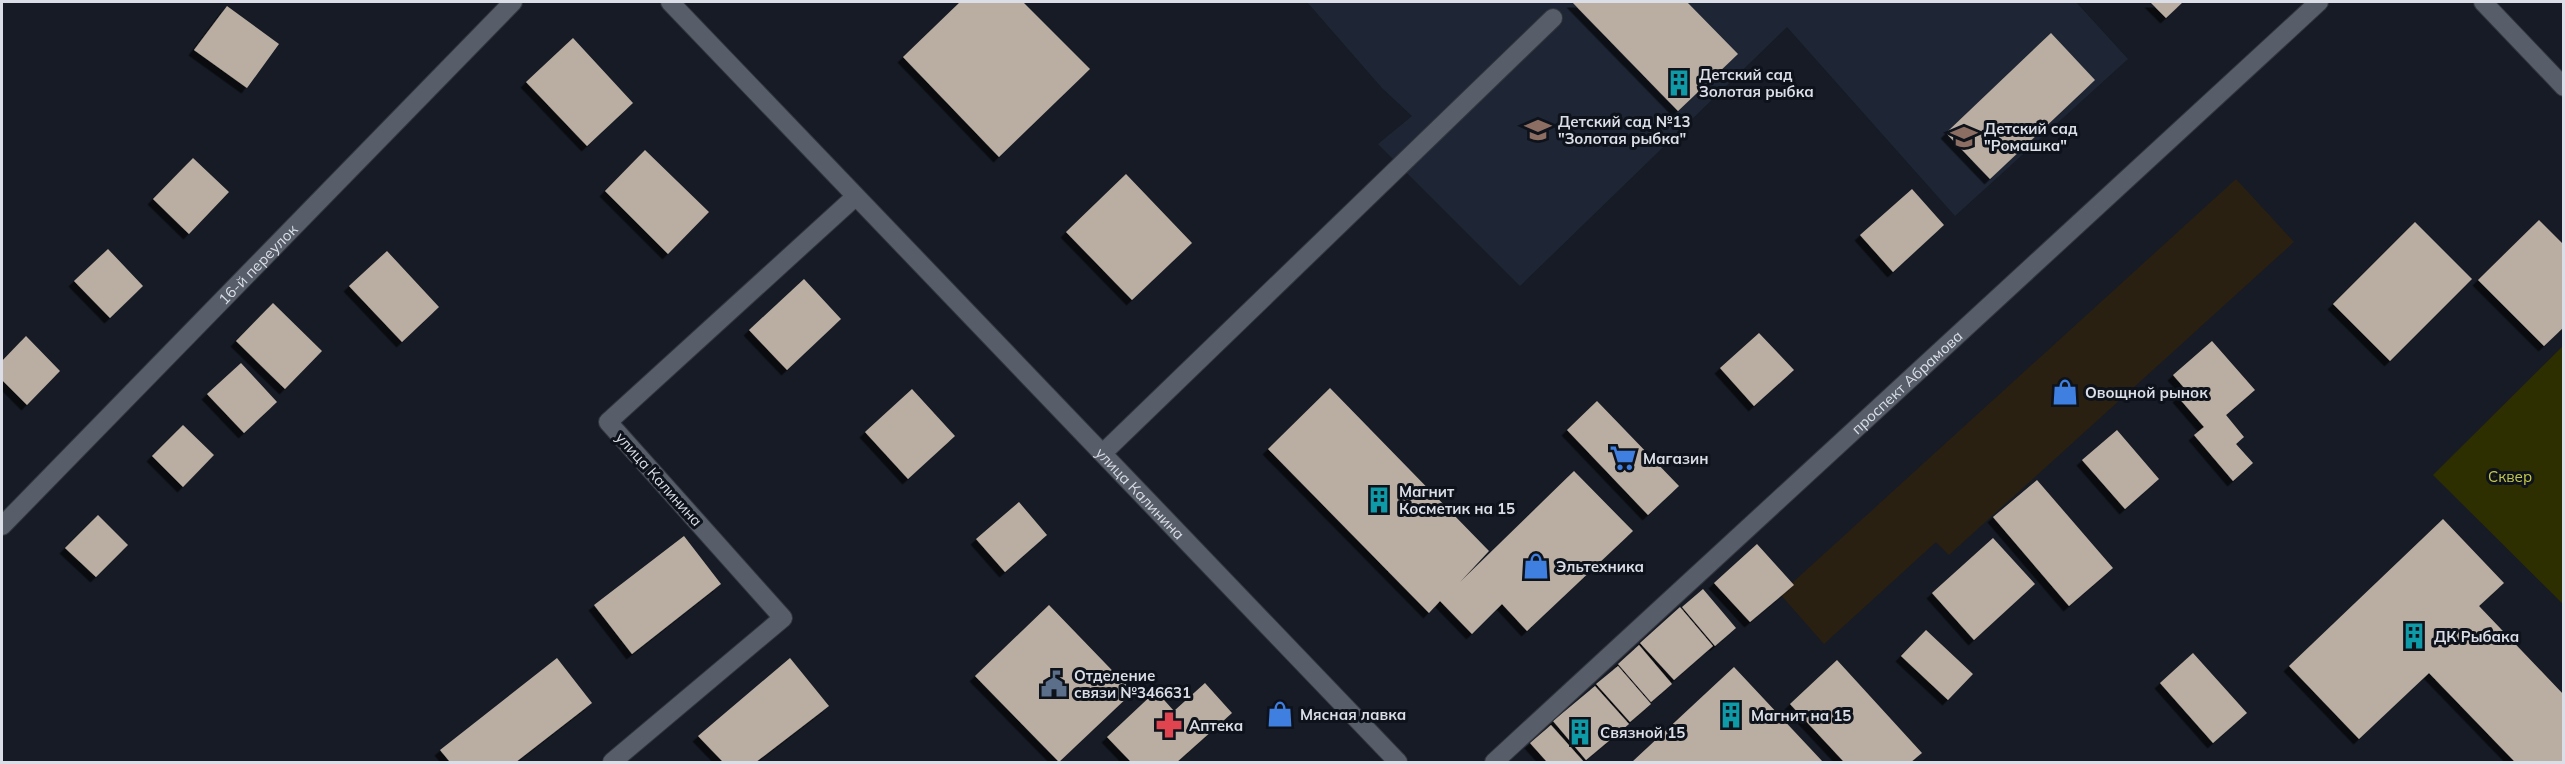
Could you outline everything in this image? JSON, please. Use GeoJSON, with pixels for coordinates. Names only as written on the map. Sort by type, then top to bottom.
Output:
{"type":"FeatureCollection","features":[{"type":"Feature","properties":{"kind":"street","name":"16-й переулок"},"geometry":{"type":"LineString","coordinates":[[2,526],[513,2]]}},
{"type":"Feature","properties":{"kind":"street","name":"улица Калинина"},"geometry":{"type":"LineString","coordinates":[[670,2],[855,197],[1104,452],[1398,762]]}},
{"type":"Feature","properties":{"kind":"street","name":"проспект Абрамова"},"geometry":{"type":"LineString","coordinates":[[1494,762],[2319,2]]}},
{"type":"Feature","properties":{"kind":"street"},"geometry":{"type":"LineString","coordinates":[[2483,2],[2564,87]]}},
{"type":"Feature","properties":{"kind":"street"},"geometry":{"type":"LineString","coordinates":[[1104,452],[1553,18]]}},
{"type":"Feature","properties":{"kind":"street","name":"улица Калинина"},"geometry":{"type":"LineString","coordinates":[[612,762],[783,618],[608,422],[855,197]]}},
{"type":"Feature","properties":{"kind":"shaded area","name":"Детский сад №13 \"Золотая рыбка\""},"geometry":{"type":"Polygon","coordinates":[[[1307,2],[2076,2],[2128,59],[1955,216],[1787,27],[1520,286],[1378,144],[1412,116],[1382,88],[1307,2]]]}},
{"type":"Feature","properties":{"kind":"shaded area","name":"Овощной рынок"},"geometry":{"type":"Polygon","coordinates":[[[2236,179],[2294,242],[1949,555],[1936,542],[1824,644],[1780,594],[2236,179]]]}},
{"type":"Feature","properties":{"kind":"green space","name":"Сквер"},"geometry":{"type":"Polygon","coordinates":[[[2563,346],[2563,604],[2433,475],[2563,346]]]}},
{"type":"Feature","properties":{"kind":"building"},"geometry":{"type":"Polygon","coordinates":[[[960,2],[1023,2],[1090,69],[999,157],[903,57],[960,2]]]}},
{"type":"Feature","properties":{"kind":"building","name":"Детский сад Золотая рыбка"},"geometry":{"type":"Polygon","coordinates":[[[1572,2],[1687,2],[1738,54],[1678,111],[1572,2]]]}},
{"type":"Feature","properties":{"kind":"building"},"geometry":{"type":"Polygon","coordinates":[[[2150,2],[2183,2],[2166,18],[2150,2]]]}},
{"type":"Feature","properties":{"kind":"building"},"geometry":{"type":"Polygon","coordinates":[[[227,6],[279,44],[247,88],[194,50],[227,6]]]}},
{"type":"Feature","properties":{"kind":"building"},"geometry":{"type":"Polygon","coordinates":[[[2051,33],[2095,80],[1990,179],[1946,133],[2051,33]]]}},
{"type":"Feature","properties":{"kind":"building"},"geometry":{"type":"Polygon","coordinates":[[[573,38],[633,103],[587,146],[526,82],[573,38]]]}},
{"type":"Feature","properties":{"kind":"building"},"geometry":{"type":"Polygon","coordinates":[[[645,150],[709,212],[668,254],[605,191],[645,150]]]}},
{"type":"Feature","properties":{"kind":"building"},"geometry":{"type":"Polygon","coordinates":[[[193,158],[229,192],[189,234],[153,199],[193,158]]]}},
{"type":"Feature","properties":{"kind":"building"},"geometry":{"type":"Polygon","coordinates":[[[1126,174],[1192,243],[1132,300],[1066,232],[1126,174]]]}},
{"type":"Feature","properties":{"kind":"building"},"geometry":{"type":"Polygon","coordinates":[[[1912,189],[1944,225],[1893,272],[1860,235],[1912,189]]]}},
{"type":"Feature","properties":{"kind":"building"},"geometry":{"type":"Polygon","coordinates":[[[2539,220],[2564,245],[2564,327],[2544,346],[2478,280],[2539,220]]]}},
{"type":"Feature","properties":{"kind":"building"},"geometry":{"type":"Polygon","coordinates":[[[2415,222],[2472,279],[2390,361],[2333,304],[2415,222]]]}},
{"type":"Feature","properties":{"kind":"building"},"geometry":{"type":"Polygon","coordinates":[[[108,249],[143,286],[110,318],[74,281],[108,249]]]}},
{"type":"Feature","properties":{"kind":"building"},"geometry":{"type":"Polygon","coordinates":[[[387,251],[439,307],[402,342],[349,286],[387,251]]]}},
{"type":"Feature","properties":{"kind":"building"},"geometry":{"type":"Polygon","coordinates":[[[804,279],[841,319],[787,370],[749,330],[804,279]]]}},
{"type":"Feature","properties":{"kind":"building"},"geometry":{"type":"Polygon","coordinates":[[[273,303],[322,351],[285,389],[236,341],[273,303]]]}},
{"type":"Feature","properties":{"kind":"building"},"geometry":{"type":"Polygon","coordinates":[[[1759,333],[1794,370],[1754,406],[1720,368],[1759,333]]]}},
{"type":"Feature","properties":{"kind":"building"},"geometry":{"type":"Polygon","coordinates":[[[26,336],[60,371],[27,405],[2,380],[2,361],[26,336]]]}},
{"type":"Feature","properties":{"kind":"building"},"geometry":{"type":"Polygon","coordinates":[[[2212,341],[2255,390],[2226,415],[2244,437],[2236,444],[2253,463],[2233,481],[2194,435],[2204,427],[2178,397],[2186,390],[2173,375],[2212,341]]]}},
{"type":"Feature","properties":{"kind":"building"},"geometry":{"type":"Polygon","coordinates":[[[241,363],[277,402],[244,433],[207,394],[241,363]]]}},
{"type":"Feature","properties":{"kind":"building"},"geometry":{"type":"Polygon","coordinates":[[[1330,388],[1489,551],[1460,582],[1574,471],[1633,531],[1527,631],[1502,604],[1472,634],[1440,601],[1429,613],[1268,449],[1330,388]]]}},
{"type":"Feature","properties":{"kind":"building"},"geometry":{"type":"Polygon","coordinates":[[[912,389],[955,436],[908,479],[865,432],[912,389]]]}},
{"type":"Feature","properties":{"kind":"building","name":"Магазин"},"geometry":{"type":"Polygon","coordinates":[[[1597,401],[1679,486],[1648,515],[1567,430],[1597,401]]]}},
{"type":"Feature","properties":{"kind":"building"},"geometry":{"type":"Polygon","coordinates":[[[183,425],[214,455],[183,487],[152,456],[183,425]]]}},
{"type":"Feature","properties":{"kind":"building"},"geometry":{"type":"Polygon","coordinates":[[[2117,430],[2159,479],[2125,509],[2082,460],[2117,430]]]}},
{"type":"Feature","properties":{"kind":"building"},"geometry":{"type":"Polygon","coordinates":[[[2037,480],[2113,568],[2069,606],[1993,517],[2037,480]]]}},
{"type":"Feature","properties":{"kind":"building"},"geometry":{"type":"Polygon","coordinates":[[[1019,502],[1047,535],[1005,572],[976,539],[1019,502]]]}},
{"type":"Feature","properties":{"kind":"building"},"geometry":{"type":"Polygon","coordinates":[[[98,515],[128,545],[96,577],[65,548],[98,515]]]}},
{"type":"Feature","properties":{"kind":"building","name":"ДК Рыбака"},"geometry":{"type":"Polygon","coordinates":[[[2443,519],[2504,583],[2479,606],[2564,695],[2564,762],[2512,762],[2514,761],[2429,673],[2359,739],[2289,666],[2443,519]]]}},
{"type":"Feature","properties":{"kind":"building"},"geometry":{"type":"Polygon","coordinates":[[[684,536],[721,584],[632,654],[594,605],[684,536]]]}},
{"type":"Feature","properties":{"kind":"building"},"geometry":{"type":"Polygon","coordinates":[[[1993,538],[2035,584],[1974,640],[1932,593],[1993,538]]]}},
{"type":"Feature","properties":{"kind":"building"},"geometry":{"type":"Polygon","coordinates":[[[1757,544],[1794,585],[1750,622],[1714,583],[1757,544]]]}},
{"type":"Feature","properties":{"kind":"building"},"geometry":{"type":"Polygon","coordinates":[[[1703,589],[1736,628],[1715,646],[1682,607],[1703,589]]]}},
{"type":"Feature","properties":{"kind":"building","name":"Отделение связи №346631"},"geometry":{"type":"Polygon","coordinates":[[[1049,605],[1133,692],[1059,762],[975,676],[1049,605]]]}},
{"type":"Feature","properties":{"kind":"building"},"geometry":{"type":"Polygon","coordinates":[[[1680,607],[1713,646],[1674,680],[1640,643],[1680,607]]]}},
{"type":"Feature","properties":{"kind":"building"},"geometry":{"type":"Polygon","coordinates":[[[1926,630],[1973,674],[1948,700],[1901,656],[1926,630]]]}},
{"type":"Feature","properties":{"kind":"building"},"geometry":{"type":"Polygon","coordinates":[[[1639,645],[1672,684],[1651,702],[1618,664],[1639,645]]]}},
{"type":"Feature","properties":{"kind":"building"},"geometry":{"type":"Polygon","coordinates":[[[2193,653],[2247,713],[2213,743],[2160,683],[2193,653]]]}},
{"type":"Feature","properties":{"kind":"building"},"geometry":{"type":"Polygon","coordinates":[[[557,658],[592,703],[516,762],[450,762],[440,750],[557,658]]]}},
{"type":"Feature","properties":{"kind":"building"},"geometry":{"type":"Polygon","coordinates":[[[790,658],[829,706],[756,762],[723,762],[698,736],[790,658]]]}},
{"type":"Feature","properties":{"kind":"building"},"geometry":{"type":"Polygon","coordinates":[[[1837,660],[1922,753],[1911,762],[1844,762],[1790,704],[1837,660]]]}},
{"type":"Feature","properties":{"kind":"building"},"geometry":{"type":"Polygon","coordinates":[[[1618,666],[1651,704],[1630,722],[1596,684],[1618,666]]]}},
{"type":"Feature","properties":{"kind":"building","name":"Магнит на 15"},"geometry":{"type":"Polygon","coordinates":[[[1734,667],[1823,762],[1632,762],[1734,667]]]}},
{"type":"Feature","properties":{"kind":"building","name":"Аптека"},"geometry":{"type":"Polygon","coordinates":[[[1205,683],[1232,713],[1177,762],[1131,762],[1107,737],[1156,691],[1174,711],[1205,683]]]}},
{"type":"Feature","properties":{"kind":"building"},"geometry":{"type":"Polygon","coordinates":[[[1595,686],[1629,724],[1586,760],[1553,721],[1595,686]]]}},
{"type":"Feature","properties":{"kind":"building"},"geometry":{"type":"Polygon","coordinates":[[[1551,725],[1584,762],[1547,762],[1530,743],[1551,725]]]}},
{"type":"Feature","properties":{"kind":"place","name":"Детский сад Золотая рыбка"},"geometry":{"type":"Point","coordinates":[1679,83]}},
{"type":"Feature","properties":{"kind":"place","name":"Детский сад №13 \"Золотая рыбка\""},"geometry":{"type":"Point","coordinates":[1538,130]}},
{"type":"Feature","properties":{"kind":"place","name":"Детский сад \"Ромашка\""},"geometry":{"type":"Point","coordinates":[1964,137]}},
{"type":"Feature","properties":{"kind":"place","name":"Овощной рынок"},"geometry":{"type":"Point","coordinates":[2065,392]}},
{"type":"Feature","properties":{"kind":"place","name":"Магазин"},"geometry":{"type":"Point","coordinates":[1623,458]}},
{"type":"Feature","properties":{"kind":"place","name":"Магнит Косметик на 15"},"geometry":{"type":"Point","coordinates":[1379,500]}},
{"type":"Feature","properties":{"kind":"place","name":"Эльтехника"},"geometry":{"type":"Point","coordinates":[1536,566]}},
{"type":"Feature","properties":{"kind":"place","name":"ДК Рыбака"},"geometry":{"type":"Point","coordinates":[2414,636]}},
{"type":"Feature","properties":{"kind":"place","name":"Отделение связи №346631"},"geometry":{"type":"Point","coordinates":[1054,684]}},
{"type":"Feature","properties":{"kind":"place","name":"Мясная лавка"},"geometry":{"type":"Point","coordinates":[1280,714]}},
{"type":"Feature","properties":{"kind":"place","name":"Магнит на 15"},"geometry":{"type":"Point","coordinates":[1731,715]}},
{"type":"Feature","properties":{"kind":"place","name":"Аптека"},"geometry":{"type":"Point","coordinates":[1169,725]}},
{"type":"Feature","properties":{"kind":"place","name":"Связной 15"},"geometry":{"type":"Point","coordinates":[1580,732]}}]}
